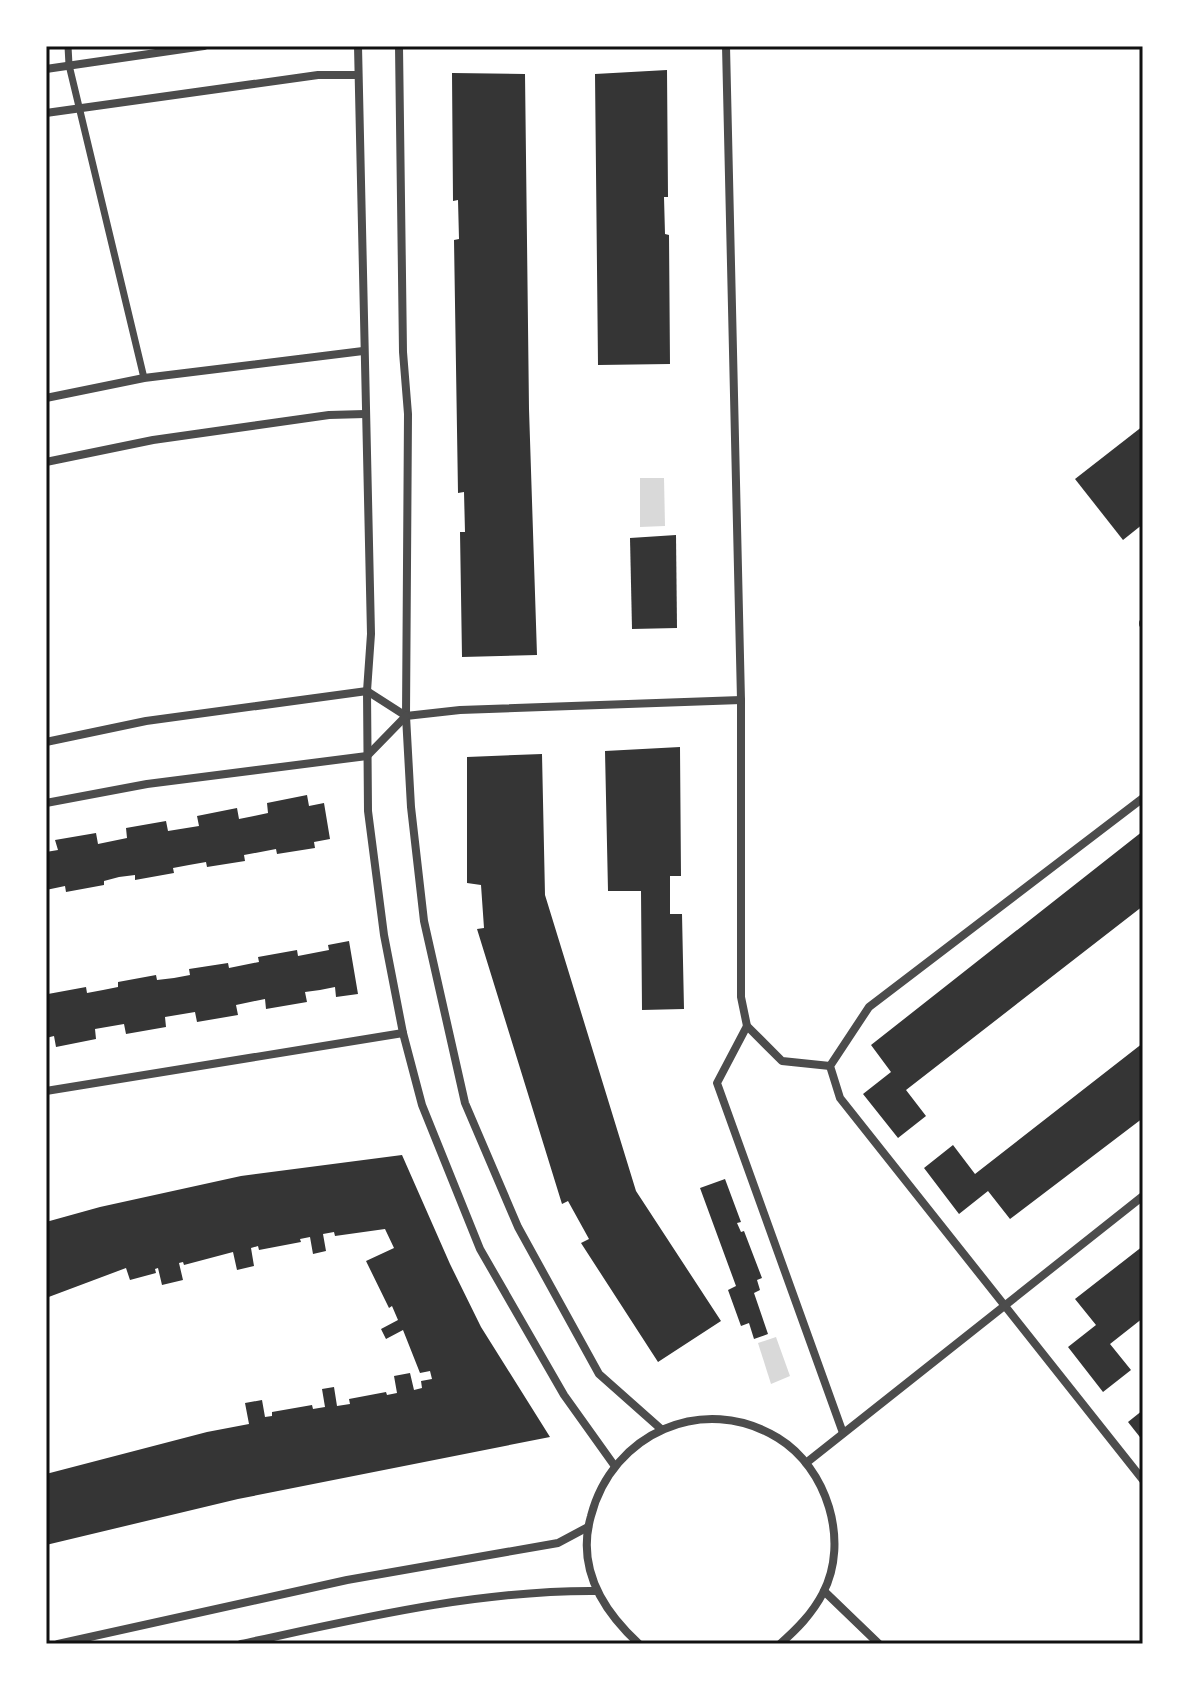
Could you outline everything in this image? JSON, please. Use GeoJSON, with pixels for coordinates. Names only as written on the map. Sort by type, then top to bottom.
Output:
{"type":"FeatureCollection","features":[{"type":"Feature","properties":{"kind":"street"},"geometry":{"type":"LineString","coordinates":[[68,46],[69,65],[144,378]]}},
{"type":"Feature","properties":{"kind":"street"},"geometry":{"type":"LineString","coordinates":[[46,69],[204,46]]}},
{"type":"Feature","properties":{"kind":"street"},"geometry":{"type":"LineString","coordinates":[[358,46],[371,634],[367,691],[368,811],[384,935],[403,1033],[422,1105],[480,1249],[564,1395],[614,1465]]}},
{"type":"Feature","properties":{"kind":"street"},"geometry":{"type":"LineString","coordinates":[[399,46],[403,352],[408,414],[406,716],[411,807],[424,921],[465,1103],[518,1227],[599,1374],[661,1429]]}},
{"type":"Feature","properties":{"kind":"street"},"geometry":{"type":"LineString","coordinates":[[726,46],[741,700],[741,997],[747,1026],[782,1061],[830,1066]]}},
{"type":"Feature","properties":{"kind":"street"},"geometry":{"type":"LineString","coordinates":[[46,113],[318,75],[358,75]]}},
{"type":"Feature","properties":{"kind":"street"},"geometry":{"type":"LineString","coordinates":[[46,398],[144,378],[363,351]]}},
{"type":"Feature","properties":{"kind":"street"},"geometry":{"type":"LineString","coordinates":[[46,462],[153,440],[329,415],[365,414]]}},
{"type":"Feature","properties":{"kind":"street"},"geometry":{"type":"LineString","coordinates":[[46,742],[146,721],[367,691],[406,716],[460,710],[741,700]]}},
{"type":"Feature","properties":{"kind":"street"},"geometry":{"type":"LineString","coordinates":[[46,803],[147,784],[367,756],[406,716]]}},
{"type":"Feature","properties":{"kind":"street"},"geometry":{"type":"LineString","coordinates":[[830,1066],[869,1007],[1143,798]]}},
{"type":"Feature","properties":{"kind":"street"},"geometry":{"type":"LineString","coordinates":[[747,1026],[717,1083],[843,1433]]}},
{"type":"Feature","properties":{"kind":"street"},"geometry":{"type":"LineString","coordinates":[[46,1091],[403,1033]]}},
{"type":"Feature","properties":{"kind":"street"},"geometry":{"type":"LineString","coordinates":[[830,1066],[840,1098],[1143,1480]]}},
{"type":"Feature","properties":{"kind":"street"},"geometry":{"type":"LineString","coordinates":[[806,1463],[1143,1196]]}},
{"type":"Feature","properties":{"kind":"street"},"geometry":{"type":"LineString","coordinates":[[639,1644],[617,1623],[596,1591],[588,1560],[588,1527],[596,1495],[614,1465],[636,1444],[661,1429],[700,1419],[742,1423],[778,1438],[806,1463],[820,1485],[830,1510],[834,1532],[833,1555],[824,1591],[804,1622],[780,1644]]}},
{"type":"Feature","properties":{"kind":"street"},"geometry":{"type":"LineString","coordinates":[[58,1644],[347,1580],[558,1543],[588,1527]]}},
{"type":"Feature","properties":{"kind":"street"},"geometry":{"type":"LineString","coordinates":[[241,1644],[356,1620],[523,1593],[596,1591]]}},
{"type":"Feature","properties":{"kind":"street"},"geometry":{"type":"LineString","coordinates":[[824,1591],[879,1644]]}},
{"type":"Feature","properties":{"kind":"shaded area"},"geometry":{"type":"Polygon","coordinates":[[[640,478],[664,478],[665,526],[640,527],[640,478]]]}},
{"type":"Feature","properties":{"kind":"shaded area"},"geometry":{"type":"Polygon","coordinates":[[[776,1337],[790,1376],[771,1384],[758,1343],[776,1337]]]}},
{"type":"Feature","properties":{"kind":"building"},"geometry":{"type":"Polygon","coordinates":[[[667,70],[668,197],[664,197],[665,234],[669,235],[670,364],[598,365],[595,74],[667,70]]]}},
{"type":"Feature","properties":{"kind":"building"},"geometry":{"type":"Polygon","coordinates":[[[452,73],[525,74],[529,409],[537,655],[462,657],[460,532],[465,532],[464,492],[458,493],[454,240],[459,239],[458,200],[453,201],[452,73]]]}},
{"type":"Feature","properties":{"kind":"building"},"geometry":{"type":"Polygon","coordinates":[[[1143,426],[1143,524],[1123,540],[1075,479],[1143,426]]]}},
{"type":"Feature","properties":{"kind":"building"},"geometry":{"type":"Polygon","coordinates":[[[676,535],[677,628],[632,629],[630,538],[676,535]]]}},
{"type":"Feature","properties":{"kind":"building"},"geometry":{"type":"Polygon","coordinates":[[[680,747],[681,876],[670,876],[670,914],[682,914],[684,1009],[642,1010],[641,891],[608,891],[605,751],[680,747]]]}},
{"type":"Feature","properties":{"kind":"building"},"geometry":{"type":"Polygon","coordinates":[[[542,754],[545,895],[636,1191],[721,1321],[658,1362],[581,1243],[589,1239],[568,1201],[562,1204],[477,929],[484,928],[481,885],[467,883],[467,757],[542,754]]]}},
{"type":"Feature","properties":{"kind":"building"},"geometry":{"type":"Polygon","coordinates":[[[307,795],[309,806],[324,803],[330,839],[314,842],[315,848],[277,854],[276,849],[244,855],[245,861],[207,867],[206,862],[173,868],[174,873],[135,880],[135,875],[119,877],[104,881],[104,885],[66,892],[65,886],[46,890],[46,852],[58,850],[55,840],[96,833],[98,844],[127,838],[126,828],[166,821],[168,831],[199,826],[197,816],[237,808],[239,819],[268,813],[267,803],[307,795]]]}},
{"type":"Feature","properties":{"kind":"building"},"geometry":{"type":"Polygon","coordinates":[[[1143,831],[1143,906],[906,1090],[926,1116],[898,1138],[863,1094],[891,1072],[871,1045],[1143,831]]]}},
{"type":"Feature","properties":{"kind":"building"},"geometry":{"type":"Polygon","coordinates":[[[349,941],[358,994],[336,997],[335,987],[305,992],[307,1002],[266,1009],[265,999],[236,1005],[238,1015],[197,1022],[195,1012],[165,1017],[166,1027],[126,1034],[124,1024],[95,1029],[96,1039],[56,1047],[54,1036],[46,1038],[48,994],[86,987],[87,993],[118,987],[118,982],[156,975],[157,980],[174,978],[190,975],[189,969],[228,963],[229,968],[259,962],[258,957],[297,950],[298,956],[329,950],[328,945],[349,941]]]}},
{"type":"Feature","properties":{"kind":"building"},"geometry":{"type":"Polygon","coordinates":[[[1143,1043],[1143,1118],[1010,1219],[988,1191],[959,1214],[924,1168],[953,1145],[975,1174],[1143,1043]]]}},
{"type":"Feature","properties":{"kind":"building"},"geometry":{"type":"Polygon","coordinates":[[[402,1155],[481,1327],[550,1437],[238,1499],[46,1545],[46,1474],[249,1424],[245,1403],[262,1400],[265,1417],[272,1416],[272,1412],[312,1405],[313,1409],[325,1407],[322,1389],[334,1387],[337,1406],[350,1404],[349,1399],[397,1393],[394,1376],[410,1373],[414,1390],[422,1388],[421,1381],[432,1379],[430,1371],[420,1373],[403,1330],[386,1339],[381,1329],[398,1320],[366,1261],[394,1248],[385,1229],[335,1236],[334,1232],[323,1234],[326,1251],[313,1254],[310,1237],[300,1239],[301,1242],[259,1250],[258,1246],[251,1248],[254,1266],[237,1270],[233,1252],[184,1265],[183,1262],[179,1263],[183,1280],[162,1285],[158,1268],[155,1269],[156,1273],[130,1280],[126,1268],[46,1298],[46,1222],[241,1176],[402,1155]]]}},
{"type":"Feature","properties":{"kind":"building"},"geometry":{"type":"Polygon","coordinates":[[[725,1179],[741,1222],[737,1223],[741,1232],[744,1231],[762,1278],[757,1280],[760,1290],[754,1293],[768,1334],[754,1339],[749,1323],[741,1326],[728,1290],[736,1286],[700,1188],[725,1179]]]}},
{"type":"Feature","properties":{"kind":"building"},"geometry":{"type":"Polygon","coordinates":[[[1143,1246],[1143,1318],[1110,1344],[1131,1370],[1103,1392],[1068,1347],[1096,1325],[1075,1299],[1143,1246]]]}},
{"type":"Feature","properties":{"kind":"building"},"geometry":{"type":"Polygon","coordinates":[[[1143,1410],[1143,1441],[1128,1422],[1143,1410]]]}}]}
